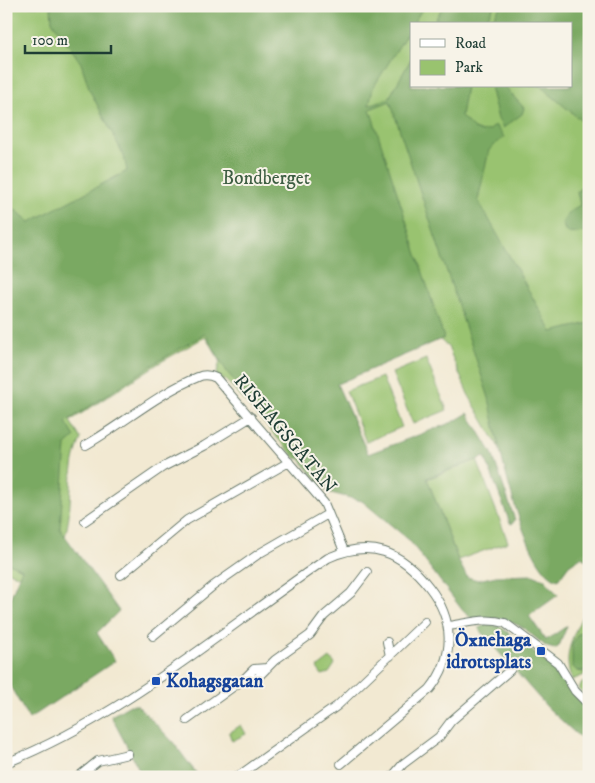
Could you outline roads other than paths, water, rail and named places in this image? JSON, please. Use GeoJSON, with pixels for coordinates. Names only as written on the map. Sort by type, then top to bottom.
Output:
{"type":"FeatureCollection","features":[{"type":"Feature","properties":{"kind":"street","name":"RISHAGSGATAN"},"geometry":{"type":"LineString","coordinates":[[86,445],[162,397],[204,375],[220,380],[324,503],[344,551]]}},
{"type":"Feature","properties":{"kind":"street"},"geometry":{"type":"LineString","coordinates":[[86,521],[163,467],[204,446],[250,416]]}},
{"type":"Feature","properties":{"kind":"street"},"geometry":{"type":"LineString","coordinates":[[121,575],[187,520],[289,462]]}},
{"type":"Feature","properties":{"kind":"street"},"geometry":{"type":"LineString","coordinates":[[153,636],[228,575],[260,553],[328,514]]}},
{"type":"Feature","properties":{"kind":"street"},"geometry":{"type":"LineString","coordinates":[[6,763],[110,710],[192,657],[306,572],[328,558],[344,551],[368,549],[385,552],[409,564],[440,603],[449,626],[449,650],[445,664],[430,689],[341,764]]}},
{"type":"Feature","properties":{"kind":"street"},"geometry":{"type":"LineString","coordinates":[[187,720],[244,679],[253,680],[310,635],[324,616],[351,593],[367,572]]}},
{"type":"Feature","properties":{"kind":"street"},"geometry":{"type":"LineString","coordinates":[[449,626],[495,620],[510,626],[558,663],[575,691],[589,705]]}},
{"type":"Feature","properties":{"kind":"street"},"geometry":{"type":"LineString","coordinates":[[237,777],[337,706],[425,622]]}},
{"type":"Feature","properties":{"kind":"street"},"geometry":{"type":"LineString","coordinates":[[387,642],[390,656]]}},
{"type":"Feature","properties":{"kind":"street"},"geometry":{"type":"LineString","coordinates":[[392,777],[403,764],[440,737],[455,718],[510,670]]}},
{"type":"Feature","properties":{"kind":"street"},"geometry":{"type":"LineString","coordinates":[[78,777],[98,761],[128,754]]}},
{"type":"Feature","properties":{"kind":"place","name":"Öxnehaga idrottsplats"},"geometry":{"type":"Point","coordinates":[541,651]}},
{"type":"Feature","properties":{"kind":"place","name":"Kohagsgatan"},"geometry":{"type":"Point","coordinates":[156,681]}},
{"type":"Feature","properties":{"kind":"park label","name":"Bondberget"},"geometry":{"type":"Point","coordinates":[266,178]}}]}
